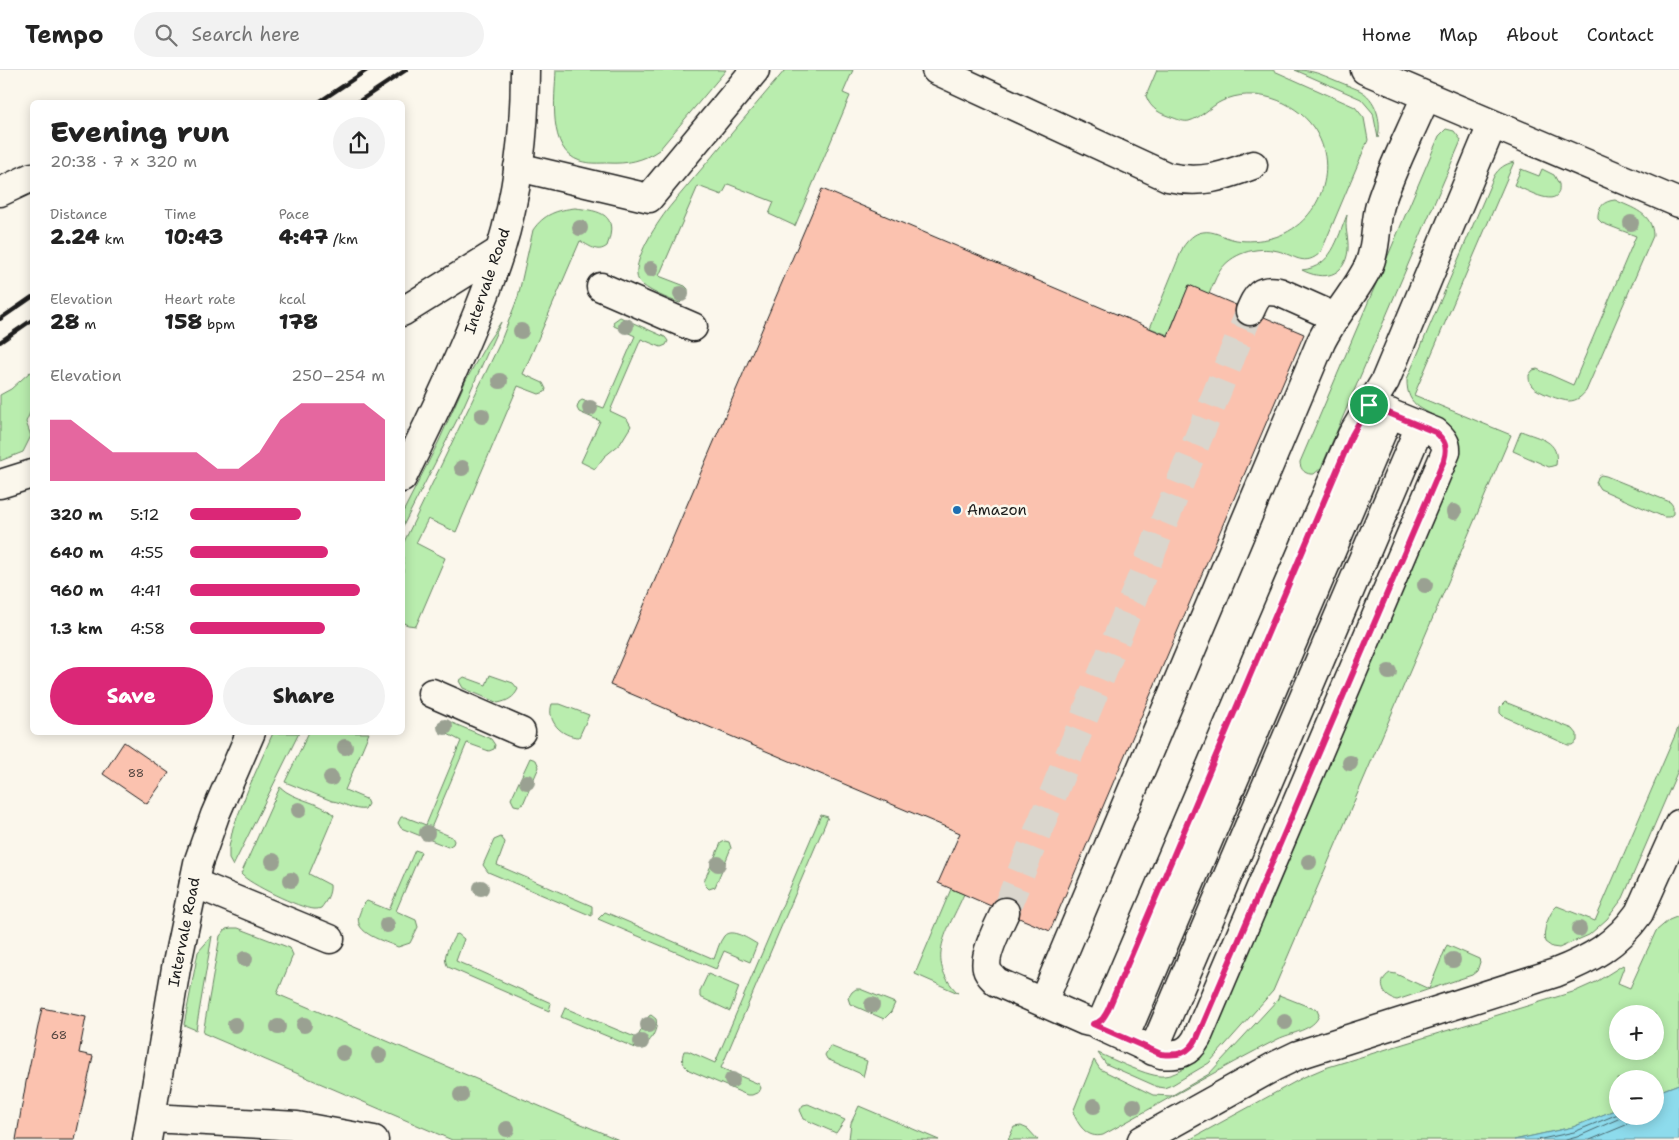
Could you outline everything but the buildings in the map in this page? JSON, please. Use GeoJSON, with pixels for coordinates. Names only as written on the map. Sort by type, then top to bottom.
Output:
{"type":"FeatureCollection","features":[{"type":"Feature","properties":{"kind":"main road","name":"Intervale Road"},"geometry":{"type":"LineString","coordinates":[[405,472],[473,326],[500,252],[518,167],[525,70]]}},
{"type":"Feature","properties":{"kind":"main road"},"geometry":{"type":"LineString","coordinates":[[518,167],[649,198],[755,70]]}},
{"type":"Feature","properties":{"kind":"main road"},"geometry":{"type":"LineString","coordinates":[[936,70],[1168,176],[1187,181],[1207,179],[1229,174],[1253,165]]}},
{"type":"Feature","properties":{"kind":"main road"},"geometry":{"type":"LineString","coordinates":[[1366,70],[1679,203]]}},
{"type":"Feature","properties":{"kind":"main road"},"geometry":{"type":"LineString","coordinates":[[1043,1002],[1321,342],[1369,264],[1377,235],[1380,207],[1426,96]]}},
{"type":"Feature","properties":{"kind":"main road"},"geometry":{"type":"LineString","coordinates":[[1005,912],[987,955],[987,971],[997,982],[1146,1047],[1182,1054],[1188,1050],[1197,1038],[1446,452],[1444,440],[1404,419],[1385,381],[1492,125]]}},
{"type":"Feature","properties":{"kind":"main road"},"geometry":{"type":"LineString","coordinates":[[0,192],[30,178]]}},
{"type":"Feature","properties":{"kind":"main road"},"geometry":{"type":"LineString","coordinates":[[405,310],[500,252]]}},
{"type":"Feature","properties":{"kind":"main road"},"geometry":{"type":"LineString","coordinates":[[601,287],[693,327]]}},
{"type":"Feature","properties":{"kind":"main road"},"geometry":{"type":"LineString","coordinates":[[1250,311],[1254,301],[1262,292],[1269,291],[1279,292],[1335,317]]}},
{"type":"Feature","properties":{"kind":"main road"},"geometry":{"type":"LineString","coordinates":[[1093,1024],[1099,1023],[1108,1010],[1352,435],[1404,419]]}},
{"type":"Feature","properties":{"kind":"main road"},"geometry":{"type":"LineString","coordinates":[[1146,1047],[1404,419]]}},
{"type":"Feature","properties":{"kind":"main road"},"geometry":{"type":"LineString","coordinates":[[0,484],[30,475]]}},
{"type":"Feature","properties":{"kind":"main road"},"geometry":{"type":"LineString","coordinates":[[432,693],[521,732]]}},
{"type":"Feature","properties":{"kind":"main road","name":"Intervale Road"},"geometry":{"type":"LineString","coordinates":[[149,1129],[176,968],[198,863],[215,815],[250,735]]}},
{"type":"Feature","properties":{"kind":"main road"},"geometry":{"type":"LineString","coordinates":[[1142,1140],[1298,1055],[1555,973],[1599,953],[1630,926],[1671,862],[1679,824]]}},
{"type":"Feature","properties":{"kind":"main road"},"geometry":{"type":"LineString","coordinates":[[194,882],[330,939]]}},
{"type":"Feature","properties":{"kind":"main road"},"geometry":{"type":"LineString","coordinates":[[149,1129],[246,1132],[296,1126],[346,1137],[374,1140]]}},
{"type":"Feature","properties":{"kind":"green space"},"geometry":{"type":"Polygon","coordinates":[[[556,70],[726,70],[659,150],[641,159],[628,162],[590,163],[580,161],[569,155],[562,146],[555,122],[556,70]]]}},
{"type":"Feature","properties":{"kind":"green space"},"geometry":{"type":"Polygon","coordinates":[[[785,70],[853,70],[843,93],[850,96],[795,226],[769,214],[774,202],[728,184],[722,195],[698,186],[659,276],[685,286],[688,289],[688,295],[680,303],[647,288],[639,281],[637,273],[638,264],[647,241],[672,204],[785,70]]]}},
{"type":"Feature","properties":{"kind":"green space"},"geometry":{"type":"Polygon","coordinates":[[[1157,70],[1272,70],[1355,107],[1364,118],[1368,140],[1321,252],[1315,257],[1305,260],[1270,250],[1253,250],[1237,256],[1224,265],[1209,294],[1189,286],[1168,335],[1150,328],[1183,247],[1187,242],[1197,234],[1207,232],[1245,241],[1267,239],[1285,233],[1300,224],[1311,211],[1320,195],[1325,179],[1326,161],[1322,144],[1313,127],[1295,109],[1272,98],[1247,95],[1234,97],[1218,103],[1189,121],[1182,121],[1161,113],[1151,105],[1146,96],[1157,70]]]}},
{"type":"Feature","properties":{"kind":"green space"},"geometry":{"type":"Polygon","coordinates":[[[1295,70],[1316,73],[1359,90],[1370,98],[1378,117],[1378,138],[1373,113],[1361,99],[1295,70]]]}},
{"type":"Feature","properties":{"kind":"green space"},"geometry":{"type":"Polygon","coordinates":[[[1446,129],[1454,131],[1461,140],[1460,143],[1321,468],[1314,474],[1306,473],[1302,470],[1300,462],[1439,136],[1446,129]]]}},
{"type":"Feature","properties":{"kind":"green space"},"geometry":{"type":"Polygon","coordinates":[[[1514,162],[1414,395],[1511,435],[1273,991],[1209,1063],[1172,1085],[1164,1088],[1158,1087],[1106,1064],[1098,1053],[1158,1076],[1172,1074],[1192,1063],[1446,424],[1414,403],[1410,397],[1407,379],[1494,176],[1502,167],[1514,162]]]}},
{"type":"Feature","properties":{"kind":"green space"},"geometry":{"type":"Polygon","coordinates":[[[1521,169],[1539,176],[1542,169],[1554,175],[1559,184],[1555,197],[1542,197],[1514,185],[1521,169]]]}},
{"type":"Feature","properties":{"kind":"green space"},"geometry":{"type":"Polygon","coordinates":[[[1615,200],[1640,212],[1649,222],[1653,236],[1586,391],[1574,400],[1561,400],[1532,386],[1529,375],[1533,370],[1537,369],[1573,385],[1636,236],[1602,223],[1598,219],[1602,205],[1615,200]]]}},
{"type":"Feature","properties":{"kind":"green space"},"geometry":{"type":"Polygon","coordinates":[[[575,208],[593,211],[605,216],[611,227],[607,246],[596,249],[580,241],[523,374],[543,383],[546,389],[545,392],[539,394],[518,386],[456,532],[428,519],[416,543],[445,558],[416,626],[408,625],[405,624],[405,540],[500,343],[518,297],[533,230],[546,217],[562,210],[575,208]]]}},
{"type":"Feature","properties":{"kind":"green space"},"geometry":{"type":"Polygon","coordinates":[[[1347,215],[1348,250],[1343,266],[1338,271],[1325,276],[1302,270],[1312,268],[1327,258],[1347,215]]]}},
{"type":"Feature","properties":{"kind":"green space"},"geometry":{"type":"Polygon","coordinates":[[[620,317],[665,337],[668,341],[666,345],[661,347],[641,339],[610,411],[627,419],[631,426],[620,444],[604,457],[595,469],[581,462],[600,421],[579,412],[577,408],[582,400],[604,408],[635,336],[614,326],[613,322],[620,317]]]}},
{"type":"Feature","properties":{"kind":"green space"},"geometry":{"type":"Polygon","coordinates":[[[501,322],[462,410],[405,522],[405,508],[439,441],[466,380],[501,322]]]}},
{"type":"Feature","properties":{"kind":"green space"},"geometry":{"type":"Polygon","coordinates":[[[30,372],[30,413],[26,422],[30,438],[23,452],[0,461],[0,395],[11,389],[30,372]]]}},
{"type":"Feature","properties":{"kind":"green space"},"geometry":{"type":"Polygon","coordinates":[[[1521,431],[1552,445],[1555,450],[1556,465],[1549,467],[1513,451],[1521,431]]]}},
{"type":"Feature","properties":{"kind":"green space"},"geometry":{"type":"Polygon","coordinates":[[[1601,475],[1670,502],[1673,506],[1673,514],[1669,517],[1664,517],[1600,489],[1596,483],[1601,475]]]}},
{"type":"Feature","properties":{"kind":"green space"},"geometry":{"type":"Polygon","coordinates":[[[490,675],[513,683],[518,689],[510,699],[498,703],[463,688],[459,681],[464,677],[486,685],[490,675]]]}},
{"type":"Feature","properties":{"kind":"green space"},"geometry":{"type":"Polygon","coordinates":[[[1505,702],[1573,729],[1577,734],[1577,741],[1572,745],[1568,745],[1503,716],[1500,713],[1500,707],[1505,702]]]}},
{"type":"Feature","properties":{"kind":"green space"},"geometry":{"type":"Polygon","coordinates":[[[552,704],[560,704],[589,715],[579,737],[567,734],[557,727],[551,716],[552,704]]]}},
{"type":"Feature","properties":{"kind":"green space"},"geometry":{"type":"Polygon","coordinates":[[[445,720],[491,739],[495,745],[494,749],[489,751],[467,743],[431,828],[452,837],[453,844],[448,847],[401,828],[398,823],[401,817],[405,817],[426,825],[461,741],[440,730],[441,722],[445,720]]]}},
{"type":"Feature","properties":{"kind":"green space"},"geometry":{"type":"Polygon","coordinates":[[[1679,726],[1679,768],[1623,898],[1607,919],[1589,935],[1559,948],[1552,947],[1545,942],[1544,933],[1549,917],[1557,906],[1595,921],[1679,726]]]}},
{"type":"Feature","properties":{"kind":"green space"},"geometry":{"type":"Polygon","coordinates":[[[272,735],[298,735],[233,866],[229,859],[229,847],[233,828],[272,735]]]}},
{"type":"Feature","properties":{"kind":"green space"},"geometry":{"type":"Polygon","coordinates":[[[308,735],[368,735],[345,790],[366,799],[368,804],[365,809],[357,809],[332,801],[285,782],[308,735]]]}},
{"type":"Feature","properties":{"kind":"green space"},"geometry":{"type":"Polygon","coordinates":[[[530,758],[536,760],[539,767],[523,804],[519,806],[514,805],[511,799],[530,758]]]}},
{"type":"Feature","properties":{"kind":"green space"},"geometry":{"type":"Polygon","coordinates":[[[280,787],[286,792],[328,810],[334,815],[309,874],[330,885],[328,897],[321,908],[307,908],[287,900],[254,884],[241,874],[280,787]]]}},
{"type":"Feature","properties":{"kind":"green space"},"geometry":{"type":"Polygon","coordinates":[[[821,815],[828,817],[721,1068],[759,1084],[761,1088],[759,1092],[747,1095],[689,1070],[682,1059],[683,1054],[684,1051],[688,1051],[715,1063],[821,815]]]}},
{"type":"Feature","properties":{"kind":"green space"},"geometry":{"type":"Polygon","coordinates":[[[501,837],[505,842],[497,865],[592,906],[592,916],[488,872],[483,865],[494,840],[501,837]]]}},
{"type":"Feature","properties":{"kind":"green space"},"geometry":{"type":"Polygon","coordinates":[[[729,842],[731,848],[715,887],[709,889],[704,881],[721,843],[729,842]]]}},
{"type":"Feature","properties":{"kind":"green space"},"geometry":{"type":"Polygon","coordinates":[[[415,850],[421,852],[396,911],[416,920],[418,927],[410,943],[398,947],[365,932],[358,922],[359,915],[367,901],[389,910],[415,850]]]}},
{"type":"Feature","properties":{"kind":"green space"},"geometry":{"type":"Polygon","coordinates":[[[951,889],[964,894],[946,933],[941,956],[942,968],[948,981],[958,993],[915,974],[951,889]]]}},
{"type":"Feature","properties":{"kind":"green space"},"geometry":{"type":"Polygon","coordinates":[[[605,912],[714,959],[721,941],[727,934],[741,935],[757,944],[750,962],[724,951],[716,969],[598,919],[605,912]]]}},
{"type":"Feature","properties":{"kind":"green space"},"geometry":{"type":"Polygon","coordinates":[[[1679,916],[1679,1084],[1664,1090],[1664,1070],[1609,1070],[1609,1112],[1573,1127],[1514,1140],[1189,1140],[1304,1077],[1325,1068],[1576,991],[1596,982],[1623,965],[1618,983],[1630,988],[1656,931],[1669,920],[1679,916]]]}},
{"type":"Feature","properties":{"kind":"green space"},"geometry":{"type":"Polygon","coordinates":[[[238,928],[290,948],[293,955],[277,994],[619,1140],[452,1140],[203,1033],[220,936],[226,929],[238,928]]]}},
{"type":"Feature","properties":{"kind":"green space"},"geometry":{"type":"Polygon","coordinates":[[[458,934],[464,939],[456,961],[551,1003],[549,1011],[448,967],[445,959],[447,951],[455,935],[458,934]]]}},
{"type":"Feature","properties":{"kind":"green space"},"geometry":{"type":"Polygon","coordinates":[[[212,936],[196,1030],[184,1025],[198,952],[212,936]]]}},
{"type":"Feature","properties":{"kind":"green space"},"geometry":{"type":"Polygon","coordinates":[[[1447,945],[1479,959],[1477,971],[1472,975],[1397,1000],[1392,999],[1385,993],[1382,985],[1383,980],[1390,973],[1429,989],[1447,945]]]}},
{"type":"Feature","properties":{"kind":"green space"},"geometry":{"type":"Polygon","coordinates":[[[708,974],[739,987],[730,1011],[700,997],[700,991],[708,974]]]}},
{"type":"Feature","properties":{"kind":"green space"},"geometry":{"type":"Polygon","coordinates":[[[856,989],[895,1003],[891,1012],[884,1019],[850,1004],[848,998],[856,989]]]}},
{"type":"Feature","properties":{"kind":"green space"},"geometry":{"type":"Polygon","coordinates":[[[1279,995],[1317,1010],[1319,1015],[1317,1020],[1307,1028],[1256,1050],[1103,1135],[1097,1136],[1088,1133],[1078,1122],[1073,1112],[1094,1060],[1100,1069],[1153,1095],[1171,1096],[1209,1074],[1278,999],[1279,995]]]}},
{"type":"Feature","properties":{"kind":"green space"},"geometry":{"type":"Polygon","coordinates":[[[565,1008],[637,1038],[651,1015],[656,1019],[656,1028],[649,1042],[638,1049],[561,1017],[565,1008]]]}},
{"type":"Feature","properties":{"kind":"green space"},"geometry":{"type":"Polygon","coordinates":[[[830,1046],[867,1061],[863,1077],[859,1073],[827,1059],[825,1055],[830,1046]]]}},
{"type":"Feature","properties":{"kind":"green space"},"geometry":{"type":"Polygon","coordinates":[[[808,1104],[845,1120],[836,1133],[804,1119],[800,1110],[803,1105],[808,1104]]]}},
{"type":"Feature","properties":{"kind":"green space"},"geometry":{"type":"Polygon","coordinates":[[[859,1106],[939,1140],[849,1139],[851,1123],[859,1106]]]}},
{"type":"Feature","properties":{"kind":"green space"},"geometry":{"type":"Polygon","coordinates":[[[1021,1126],[1028,1129],[1038,1140],[1008,1140],[1014,1127],[1021,1126]]]}},
{"type":"Feature","properties":{"kind":"water"},"geometry":{"type":"Polygon","coordinates":[[[1679,1084],[1679,1140],[1514,1140],[1573,1127],[1609,1112],[1609,1125],[1664,1125],[1664,1090],[1679,1084]]]}},
{"type":"Feature","properties":{"kind":"tunnel"},"geometry":{"type":"LineString","coordinates":[[1005,912],[1250,311]]}},
{"type":"Feature","properties":{"kind":"railway"},"geometry":{"type":"LineString","coordinates":[[322,100],[367,70]]}},
{"type":"Feature","properties":{"kind":"railway"},"geometry":{"type":"LineString","coordinates":[[361,100],[406,70]]}},
{"type":"Feature","properties":{"kind":"railway"},"geometry":{"type":"LineString","coordinates":[[0,319],[30,298]]}},
{"type":"Feature","properties":{"kind":"railway"},"geometry":{"type":"LineString","coordinates":[[0,342],[30,321]]}},
{"type":"Feature","properties":{"kind":"place","name":"Amazon"},"geometry":{"type":"Point","coordinates":[957,510]}},
{"type":"Feature","properties":{"kind":"route"},"geometry":{"type":"LineString","coordinates":[[1369,405],[1435,432],[1444,440],[1446,452],[1444,460],[1194,1046],[1182,1054],[1161,1054],[1093,1024],[1099,1023],[1108,1010],[1352,435],[1369,405]]}}]}
